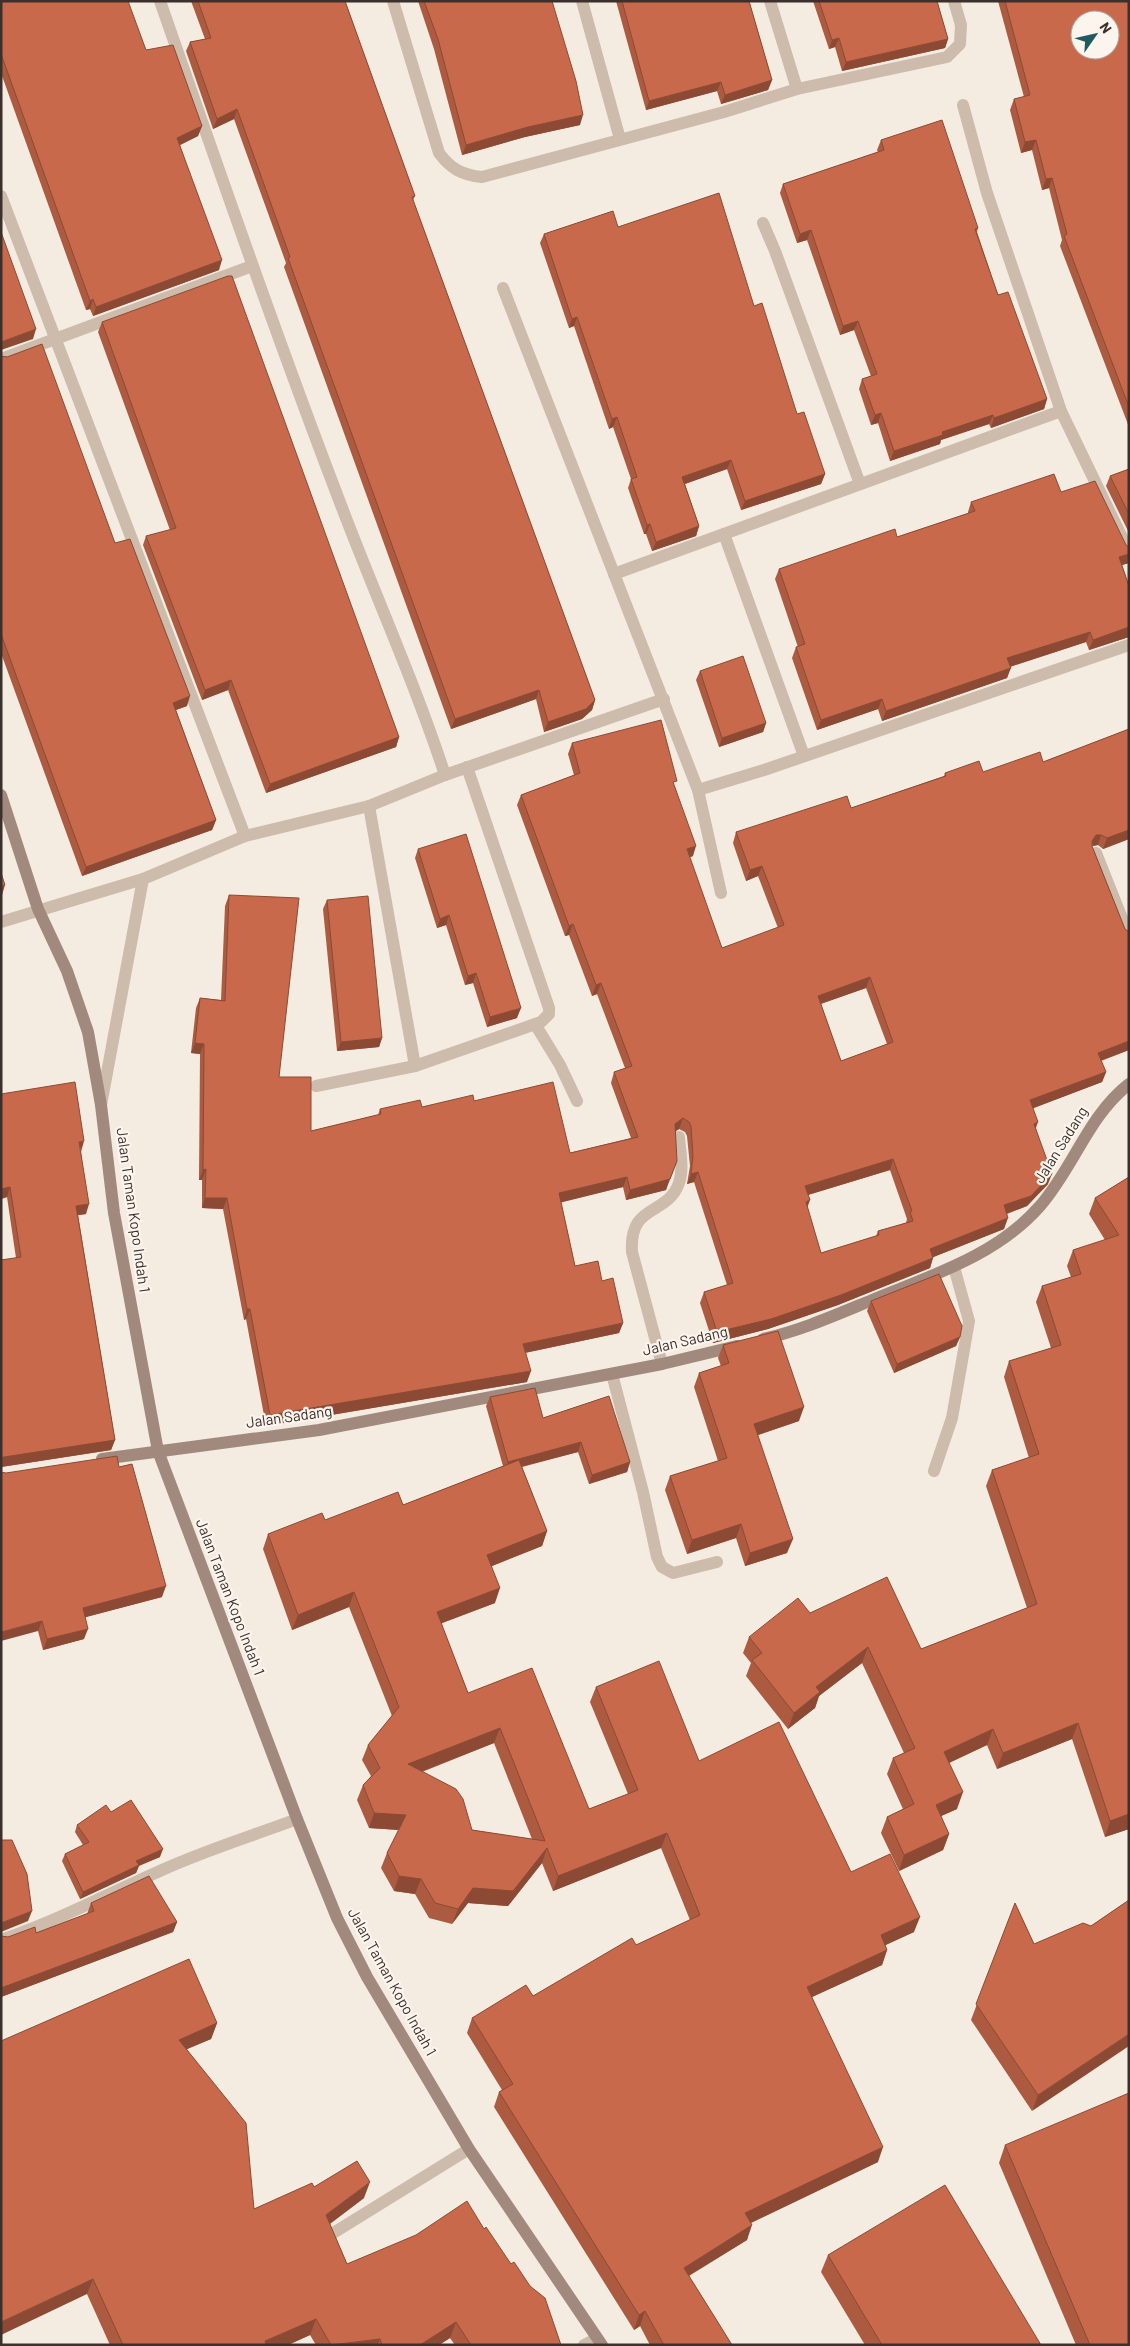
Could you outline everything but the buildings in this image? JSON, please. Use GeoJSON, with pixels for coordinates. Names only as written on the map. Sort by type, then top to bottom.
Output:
{"type":"FeatureCollection","features":[{"type":"Feature","properties":{"kind":"main road","name":"Jalan Taman Kopo Indah 1"},"geometry":{"type":"LineString","coordinates":[[1,795],[38,909],[67,971],[88,1032],[102,1105],[114,1213],[158,1451],[297,1819],[337,1918],[367,1977],[469,2149],[599,2342]]}},
{"type":"Feature","properties":{"kind":"main road","name":"Jalan Sadang"},"geometry":{"type":"LineString","coordinates":[[89,1462],[319,1430],[662,1364],[795,1330],[954,1267],[1013,1234],[1057,1186],[1094,1120],[1119,1092],[1129,1084]]}},
{"type":"Feature","properties":{"kind":"street"},"geometry":{"type":"LineString","coordinates":[[160,1],[252,266],[342,507],[425,715],[445,775]]}},
{"type":"Feature","properties":{"kind":"street"},"geometry":{"type":"LineString","coordinates":[[393,1],[439,153],[452,168],[467,175],[482,176],[724,112],[797,90],[947,57],[960,44],[961,25],[954,1]]}},
{"type":"Feature","properties":{"kind":"street"},"geometry":{"type":"LineString","coordinates":[[582,1],[620,139]]}},
{"type":"Feature","properties":{"kind":"street"},"geometry":{"type":"LineString","coordinates":[[770,1],[797,90]]}},
{"type":"Feature","properties":{"kind":"street"},"geometry":{"type":"LineString","coordinates":[[963,105],[988,192],[1061,411],[1129,552]]}},
{"type":"Feature","properties":{"kind":"street"},"geometry":{"type":"LineString","coordinates":[[1,196],[245,836]]}},
{"type":"Feature","properties":{"kind":"street"},"geometry":{"type":"LineString","coordinates":[[763,224],[776,251],[860,484]]}},
{"type":"Feature","properties":{"kind":"street"},"geometry":{"type":"LineString","coordinates":[[1,359],[252,266]]}},
{"type":"Feature","properties":{"kind":"street"},"geometry":{"type":"LineString","coordinates":[[503,288],[664,698],[698,790],[721,893]]}},
{"type":"Feature","properties":{"kind":"street"},"geometry":{"type":"LineString","coordinates":[[614,574],[1061,411]]}},
{"type":"Feature","properties":{"kind":"street"},"geometry":{"type":"LineString","coordinates":[[724,534],[804,756]]}},
{"type":"Feature","properties":{"kind":"street"},"geometry":{"type":"LineString","coordinates":[[698,790],[804,756],[1129,645]]}},
{"type":"Feature","properties":{"kind":"street"},"geometry":{"type":"LineString","coordinates":[[1,922],[38,909],[143,879],[245,836],[369,806],[445,775],[664,698]]}},
{"type":"Feature","properties":{"kind":"street"},"geometry":{"type":"LineString","coordinates":[[316,1086],[415,1066],[546,1019],[549,1008],[467,767]]}},
{"type":"Feature","properties":{"kind":"street"},"geometry":{"type":"LineString","coordinates":[[369,806],[415,1066]]}},
{"type":"Feature","properties":{"kind":"street"},"geometry":{"type":"LineString","coordinates":[[1096,853],[1129,936]]}},
{"type":"Feature","properties":{"kind":"street"},"geometry":{"type":"LineString","coordinates":[[102,1105],[143,879]]}},
{"type":"Feature","properties":{"kind":"street"},"geometry":{"type":"LineString","coordinates":[[535,1024],[560,1065],[577,1101]]}},
{"type":"Feature","properties":{"kind":"street"},"geometry":{"type":"LineString","coordinates":[[662,1364],[632,1252],[631,1239],[637,1221],[669,1198],[678,1185],[681,1169],[679,1137]]}},
{"type":"Feature","properties":{"kind":"street"},"geometry":{"type":"LineString","coordinates":[[934,1471],[952,1418],[969,1321],[954,1267]]}},
{"type":"Feature","properties":{"kind":"street"},"geometry":{"type":"LineString","coordinates":[[612,1374],[643,1492],[657,1557],[662,1567],[673,1573],[716,1562]]}},
{"type":"Feature","properties":{"kind":"street"},"geometry":{"type":"LineString","coordinates":[[1,1940],[40,1927],[196,1856],[297,1819]]}},
{"type":"Feature","properties":{"kind":"street"},"geometry":{"type":"LineString","coordinates":[[330,2235],[469,2149]]}},
{"type":"Feature","properties":{"kind":"street"},"geometry":{"type":"LineString","coordinates":[[584,2345],[599,2342]]}}]}
